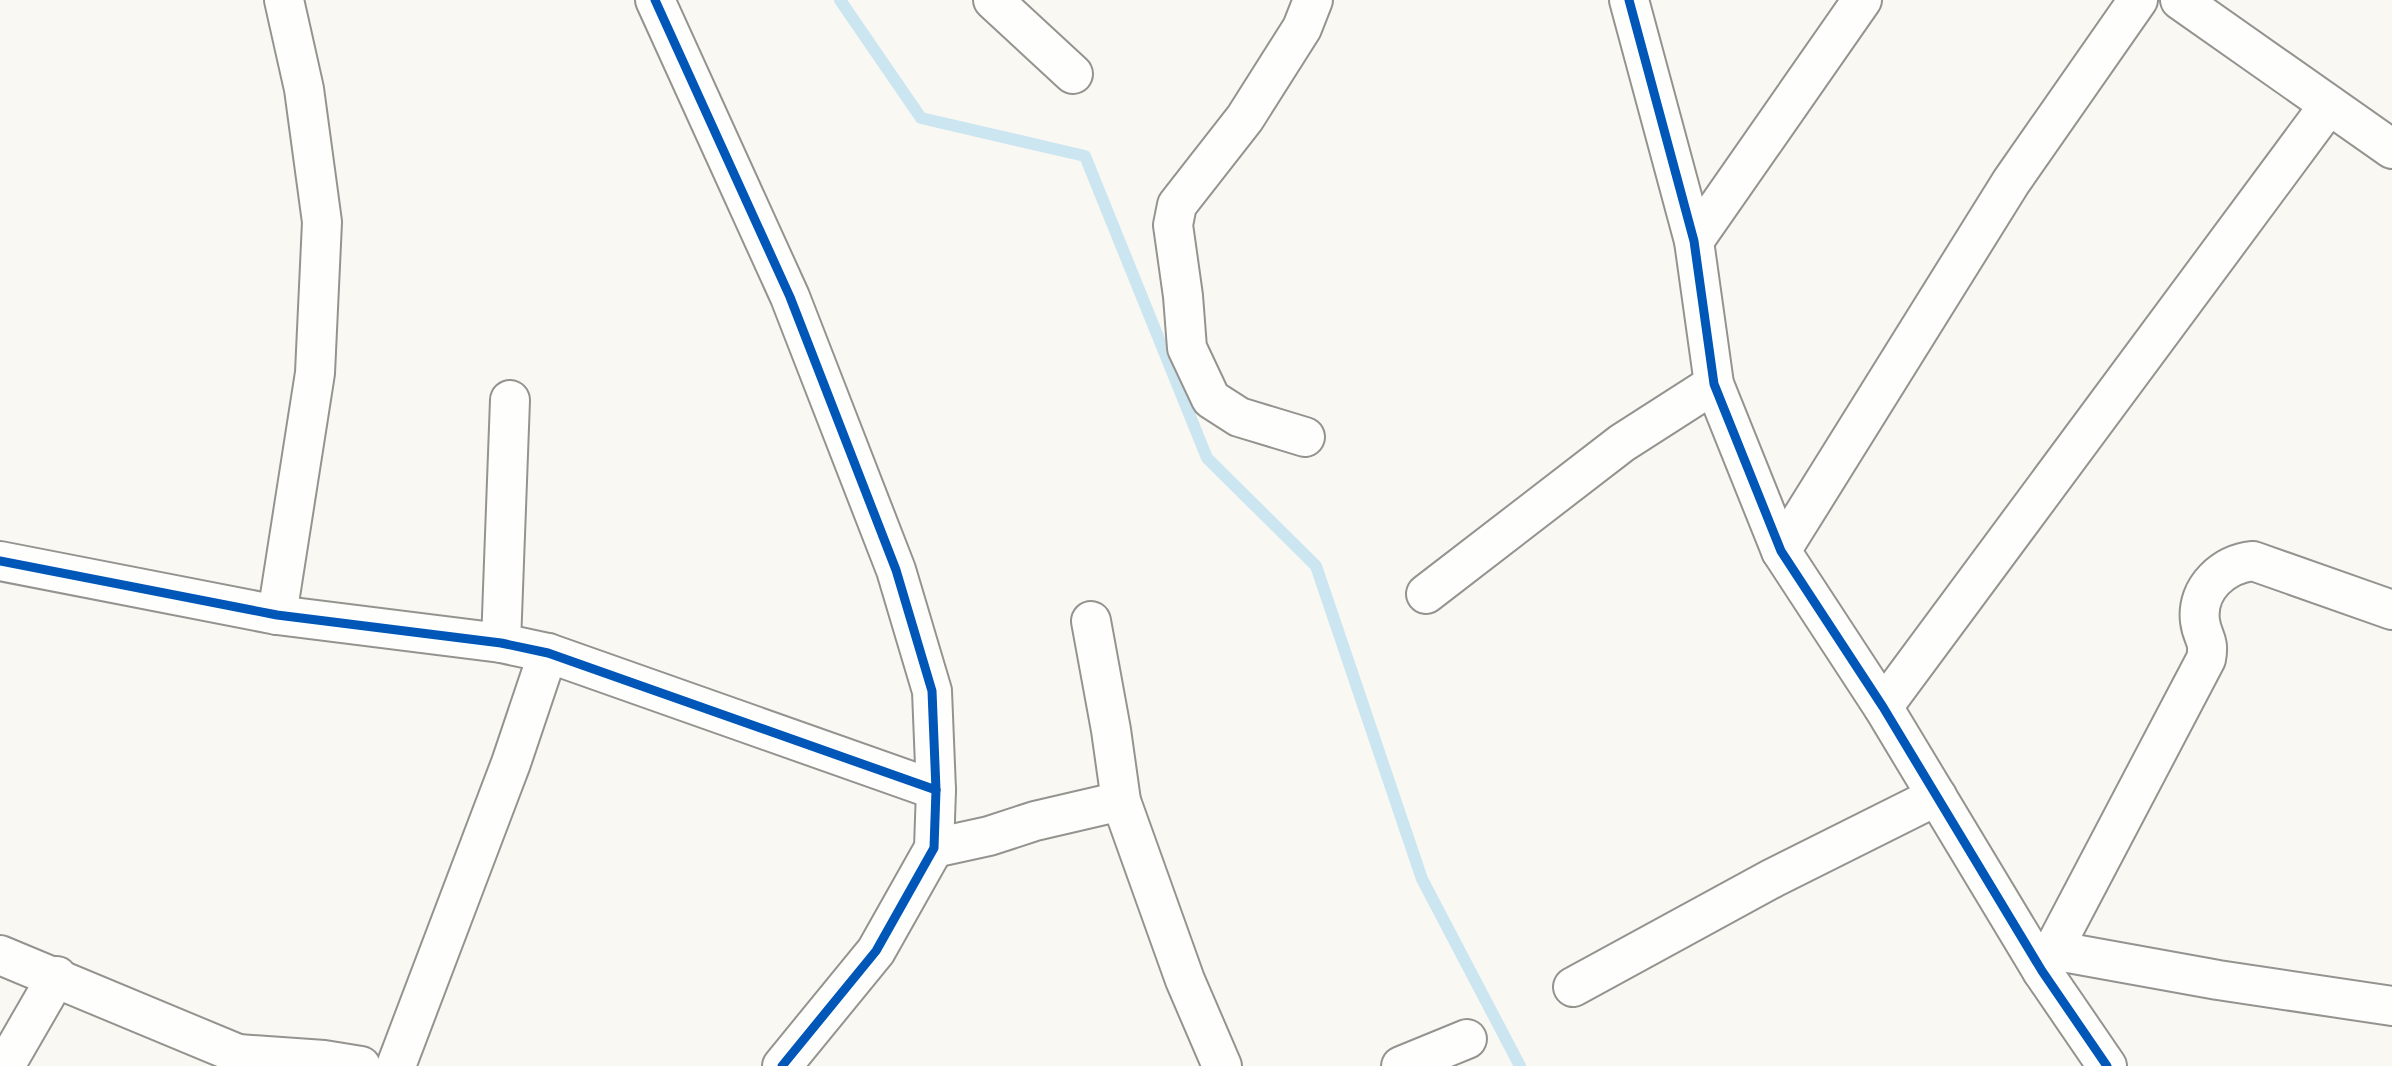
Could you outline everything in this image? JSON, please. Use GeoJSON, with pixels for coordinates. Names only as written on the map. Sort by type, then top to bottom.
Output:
{"type":"FeatureCollection","features":[{"type":"Feature","properties":{"kind":"street"},"geometry":{"type":"LineString","coordinates":[[277,615],[315,373],[322,222],[304,89],[284,0]]}},
{"type":"Feature","properties":{"kind":"street"},"geometry":{"type":"LineString","coordinates":[[655,0],[790,297],[896,569],[932,691],[936,790],[934,848],[876,951],[782,1066]]}},
{"type":"Feature","properties":{"kind":"street"},"geometry":{"type":"LineString","coordinates":[[993,0],[1073,74]]}},
{"type":"Feature","properties":{"kind":"street"},"geometry":{"type":"LineString","coordinates":[[1304,437],[1239,418],[1211,399],[1187,348],[1173,225],[1177,205],[1245,118],[1302,29],[1313,0]]}},
{"type":"Feature","properties":{"kind":"street"},"geometry":{"type":"LineString","coordinates":[[1629,0],[1694,241],[1714,384],[1781,551],[1883,707],[1937,796],[2047,961],[2107,1066]]}},
{"type":"Feature","properties":{"kind":"street"},"geometry":{"type":"LineString","coordinates":[[1694,241],[1862,0]]}},
{"type":"Feature","properties":{"kind":"street"},"geometry":{"type":"LineString","coordinates":[[1781,551],[2011,182],[2138,0]]}},
{"type":"Feature","properties":{"kind":"street"},"geometry":{"type":"LineString","coordinates":[[2189,2],[2392,149]]}},
{"type":"Feature","properties":{"kind":"street"},"geometry":{"type":"LineString","coordinates":[[1883,707],[2329,105]]}},
{"type":"Feature","properties":{"kind":"street"},"geometry":{"type":"LineString","coordinates":[[1426,594],[1622,443],[1714,384]]}},
{"type":"Feature","properties":{"kind":"street"},"geometry":{"type":"LineString","coordinates":[[501,643],[510,400]]}},
{"type":"Feature","properties":{"kind":"street"},"geometry":{"type":"LineString","coordinates":[[0,561],[277,615],[501,643],[548,653],[936,790]]}},
{"type":"Feature","properties":{"kind":"street"},"geometry":{"type":"LineString","coordinates":[[2047,961],[2206,659],[2209,645],[2200,624],[2200,609],[2205,593],[2220,572],[2239,562],[2253,561],[2392,610]]}},
{"type":"Feature","properties":{"kind":"street"},"geometry":{"type":"LineString","coordinates":[[1091,621],[1121,801],[1185,980],[1222,1066]]}},
{"type":"Feature","properties":{"kind":"street"},"geometry":{"type":"LineString","coordinates":[[396,1066],[511,763],[548,653]]}},
{"type":"Feature","properties":{"kind":"street"},"geometry":{"type":"LineString","coordinates":[[1573,987],[1773,878],[1937,796]]}},
{"type":"Feature","properties":{"kind":"street"},"geometry":{"type":"LineString","coordinates":[[934,848],[1121,801]]}},
{"type":"Feature","properties":{"kind":"street"},"geometry":{"type":"LineString","coordinates":[[0,955],[57,976],[243,1060],[324,1060],[361,1066]]}},
{"type":"Feature","properties":{"kind":"street"},"geometry":{"type":"LineString","coordinates":[[2047,961],[2390,996]]}},
{"type":"Feature","properties":{"kind":"street"},"geometry":{"type":"LineString","coordinates":[[5,1066],[57,976]]}},
{"type":"Feature","properties":{"kind":"street"},"geometry":{"type":"LineString","coordinates":[[1401,1066],[1467,1039]]}},
{"type":"Feature","properties":{"kind":"waterway"},"geometry":{"type":"LineString","coordinates":[[840,0],[921,118],[1085,156],[1207,458],[1316,566],[1422,879],[1520,1066]]}},
{"type":"Feature","properties":{"kind":"cycle path"},"geometry":{"type":"LineString","coordinates":[[655,0],[790,297],[896,570],[932,691],[936,790],[934,848],[876,951],[782,1066]]}},
{"type":"Feature","properties":{"kind":"cycle path"},"geometry":{"type":"LineString","coordinates":[[1629,0],[1694,241],[1714,384],[1781,551],[1883,707],[2042,971],[2107,1066]]}},
{"type":"Feature","properties":{"kind":"cycle path"},"geometry":{"type":"LineString","coordinates":[[0,561],[277,615],[501,643],[548,653],[936,790]]}}]}
